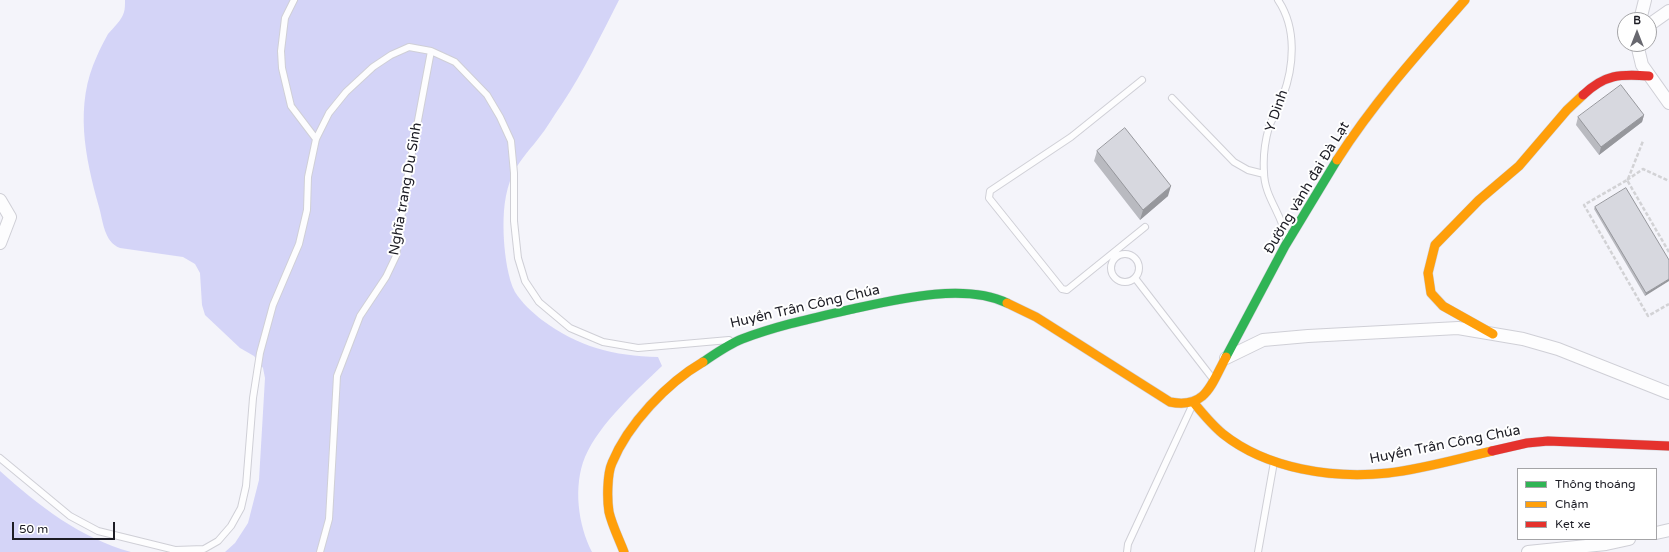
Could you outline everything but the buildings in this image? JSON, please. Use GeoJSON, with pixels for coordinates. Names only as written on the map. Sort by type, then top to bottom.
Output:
{"type":"FeatureCollection","features":[{"type":"Feature","properties":{"kind":"main road","name":"Đường vành đai Đà Lạt"},"geometry":{"type":"LineString","coordinates":[[1194,403],[1202,399],[1214,380],[1287,245],[1324,181],[1365,119],[1402,71],[1465,0]]}},
{"type":"Feature","properties":{"kind":"main road"},"geometry":{"type":"LineString","coordinates":[[1493,334],[1443,306],[1431,293],[1428,274],[1435,245],[1479,200],[1519,166],[1567,110],[1592,86],[1608,77],[1625,74],[1649,76]]}},
{"type":"Feature","properties":{"kind":"main road","name":"Huyền Trân Công Chúa"},"geometry":{"type":"LineString","coordinates":[[741,339],[807,319],[896,300],[962,294],[982,296],[996,298],[1036,317],[1170,402],[1185,405],[1194,403],[1204,418],[1217,430],[1249,451],[1274,462],[1318,472],[1361,475],[1394,472],[1531,442],[1577,442],[1662,447],[1669,446]]}},
{"type":"Feature","properties":{"kind":"main road"},"geometry":{"type":"LineString","coordinates":[[624,552],[609,511],[608,490],[612,464],[631,427],[671,385],[699,364],[741,339]]}},
{"type":"Feature","properties":{"kind":"street"},"geometry":{"type":"LineString","coordinates":[[1642,12],[1645,0]]}},
{"type":"Feature","properties":{"kind":"street"},"geometry":{"type":"LineString","coordinates":[[1657,19],[1669,10]]}},
{"type":"Feature","properties":{"kind":"street"},"geometry":{"type":"LineString","coordinates":[[1640,52],[1642,65],[1669,103]]}},
{"type":"Feature","properties":{"kind":"street"},"geometry":{"type":"LineString","coordinates":[[0,200],[10,217],[0,243]]}},
{"type":"Feature","properties":{"kind":"street"},"geometry":{"type":"LineString","coordinates":[[1226,358],[1263,340],[1308,336],[1458,328],[1523,339],[1558,349],[1669,393]]}},
{"type":"Feature","properties":{"kind":"street"},"geometry":{"type":"LineString","coordinates":[[1657,533],[1669,530]]}},
{"type":"Feature","properties":{"kind":"street"},"geometry":{"type":"LineString","coordinates":[[1528,552],[1606,544],[1624,540]]}},
{"type":"Feature","properties":{"kind":"lane"},"geometry":{"type":"LineString","coordinates":[[294,0],[285,18],[281,51],[282,68],[290,106],[316,139]]}},
{"type":"Feature","properties":{"kind":"lane","name":"Y Dinh"},"geometry":{"type":"LineString","coordinates":[[1278,0],[1289,20],[1291,34],[1291,63],[1283,96],[1269,128],[1264,156],[1264,174],[1267,192],[1286,233],[1287,245]]}},
{"type":"Feature","properties":{"kind":"lane","name":"Huyền Trân Công Chúa"},"geometry":{"type":"LineString","coordinates":[[0,458],[70,516],[98,531],[175,550],[204,549],[218,542],[231,526],[241,508],[246,486],[253,398],[260,353],[273,305],[299,244],[307,210],[308,177],[316,139],[329,113],[346,92],[391,54],[409,47],[431,51],[455,62],[487,95],[500,116],[511,141],[514,173],[514,220],[518,258],[525,280],[539,302],[570,328],[603,342],[638,348],[741,339]]}},
{"type":"Feature","properties":{"kind":"lane","name":"Nghĩa trang Du Sinh"},"geometry":{"type":"LineString","coordinates":[[320,552],[331,504],[337,376],[360,316],[386,277],[396,256],[405,190],[431,51]]}},
{"type":"Feature","properties":{"kind":"lane"},"geometry":{"type":"LineString","coordinates":[[1142,80],[1071,137],[990,191],[989,198],[1062,289],[1067,290],[1114,256],[1145,227]]}},
{"type":"Feature","properties":{"kind":"lane"},"geometry":{"type":"LineString","coordinates":[[1172,98],[1234,162],[1248,170],[1264,174]]}},
{"type":"Feature","properties":{"kind":"lane"},"geometry":{"type":"LineString","coordinates":[[1127,254],[1134,257],[1138,264],[1139,272],[1135,278],[1127,282],[1120,281],[1113,276],[1111,268],[1114,256],[1127,254]]}},
{"type":"Feature","properties":{"kind":"lane"},"geometry":{"type":"LineString","coordinates":[[1135,278],[1214,380]]}},
{"type":"Feature","properties":{"kind":"lane"},"geometry":{"type":"LineString","coordinates":[[1127,552],[1128,544],[1194,403]]}},
{"type":"Feature","properties":{"kind":"lane"},"geometry":{"type":"LineString","coordinates":[[1258,552],[1274,462]]}},
{"type":"Feature","properties":{"kind":"path"},"geometry":{"type":"LineString","coordinates":[[1627,180],[1643,141]]}},
{"type":"Feature","properties":{"kind":"path"},"geometry":{"type":"LineString","coordinates":[[1669,181],[1643,169],[1584,205],[1648,316],[1669,304]]}},
{"type":"Feature","properties":{"kind":"path"},"geometry":{"type":"LineString","coordinates":[[1627,180],[1669,252]]}},
{"type":"Feature","properties":{"kind":"shaded area"},"geometry":{"type":"Polygon","coordinates":[[[125,0],[619,0],[578,79],[544,130],[515,169],[508,188],[504,218],[505,253],[510,281],[515,292],[531,311],[542,320],[569,337],[583,343],[626,355],[658,357],[662,366],[619,408],[600,432],[585,457],[581,468],[578,493],[580,518],[592,552],[225,552],[235,543],[248,523],[259,480],[265,378],[263,368],[254,356],[240,348],[205,315],[202,305],[200,273],[195,264],[183,257],[120,248],[107,236],[94,188],[86,150],[84,112],[90,75],[98,53],[108,34],[123,15],[125,0]]]}},
{"type":"Feature","properties":{"kind":"shaded area"},"geometry":{"type":"Polygon","coordinates":[[[0,471],[45,508],[77,529],[112,546],[131,552],[0,552],[0,471]]]}},
{"type":"Feature","properties":{"kind":"traffic: fast"},"geometry":{"type":"LineString","coordinates":[[1226,357],[1285,246],[1337,160]]}},
{"type":"Feature","properties":{"kind":"traffic: fast"},"geometry":{"type":"LineString","coordinates":[[703,362],[722,349],[755,334],[808,319],[886,302],[949,293],[989,297],[1007,303]]}},
{"type":"Feature","properties":{"kind":"traffic: slow"},"geometry":{"type":"LineString","coordinates":[[1337,160],[1382,97],[1465,0]]}},
{"type":"Feature","properties":{"kind":"traffic: slow"},"geometry":{"type":"LineString","coordinates":[[1493,334],[1443,306],[1431,293],[1428,273],[1435,245],[1479,200],[1519,166],[1567,110],[1583,95]]}},
{"type":"Feature","properties":{"kind":"traffic: slow"},"geometry":{"type":"LineString","coordinates":[[1007,303],[1036,317],[1170,402],[1192,402],[1200,398],[1206,393],[1226,357]]}},
{"type":"Feature","properties":{"kind":"traffic: slow"},"geometry":{"type":"LineString","coordinates":[[624,552],[609,512],[608,487],[612,463],[619,448],[638,419],[676,381],[703,362]]}},
{"type":"Feature","properties":{"kind":"traffic: slow"},"geometry":{"type":"LineString","coordinates":[[1194,403],[1219,431],[1240,446],[1260,456],[1280,463],[1323,473],[1388,473],[1427,466],[1492,451]]}},
{"type":"Feature","properties":{"kind":"traffic: jam"},"geometry":{"type":"LineString","coordinates":[[1583,95],[1606,79],[1630,75],[1649,76]]}},
{"type":"Feature","properties":{"kind":"traffic: jam"},"geometry":{"type":"LineString","coordinates":[[1492,451],[1527,443],[1548,441],[1669,446]]}}]}
